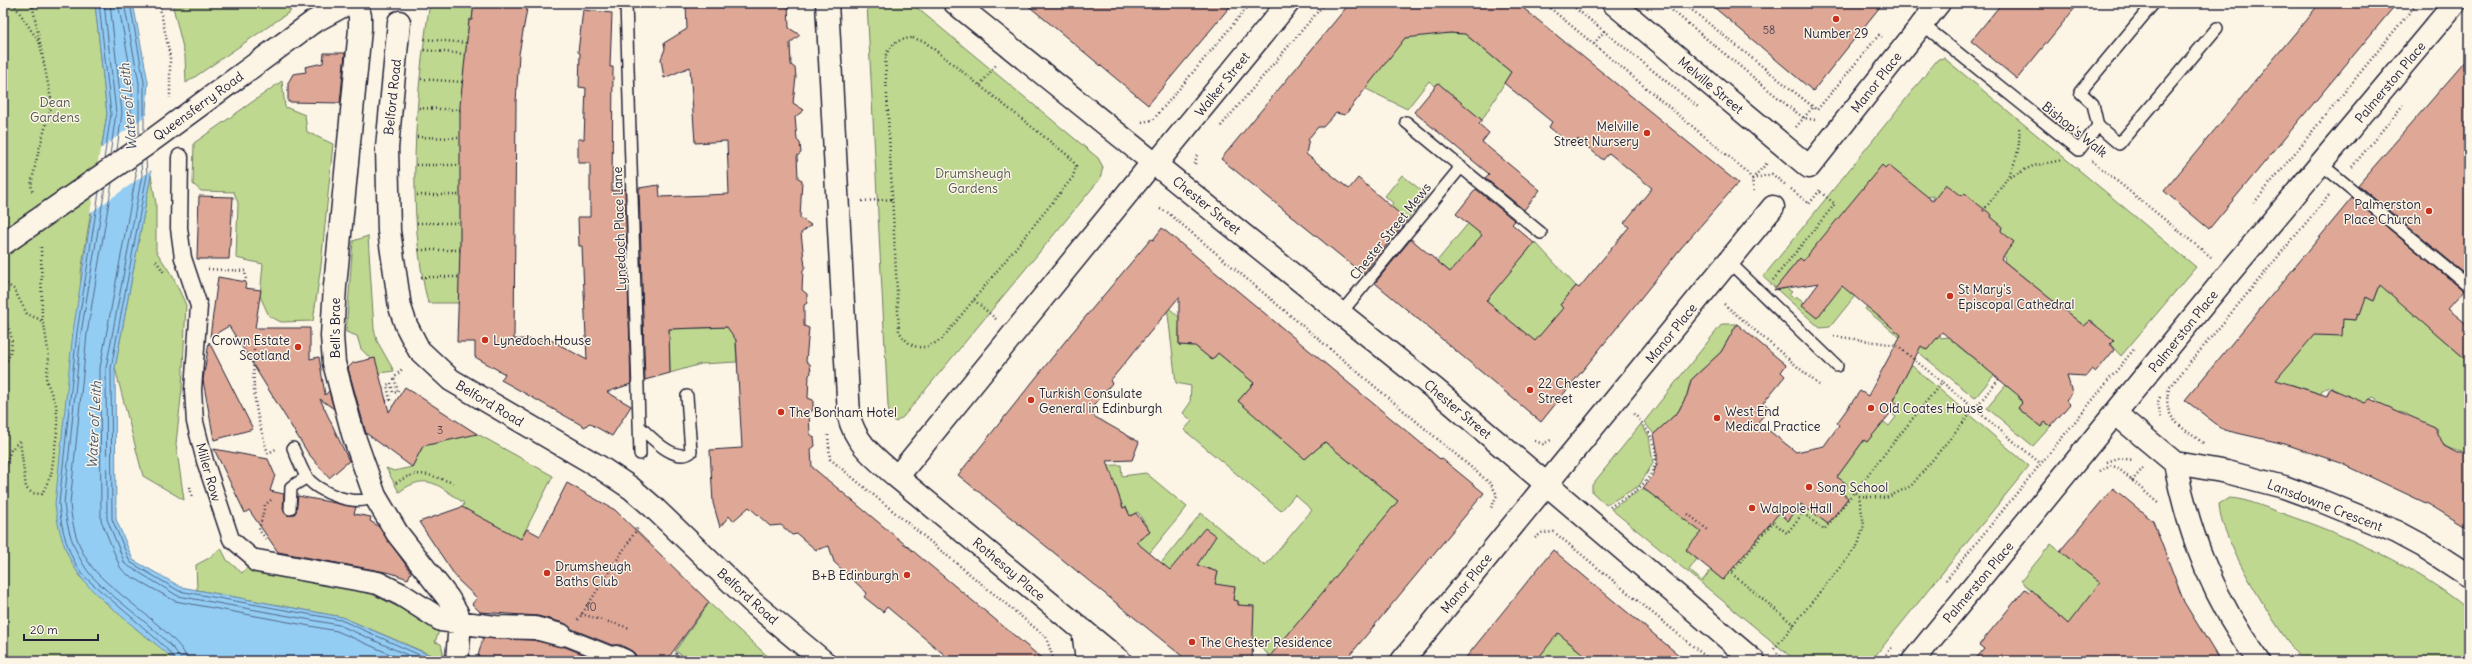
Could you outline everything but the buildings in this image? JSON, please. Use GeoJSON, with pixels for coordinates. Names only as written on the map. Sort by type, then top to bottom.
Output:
{"type":"FeatureCollection","features":[{"type":"Feature","properties":{"kind":"street"},"geometry":{"type":"LineString","coordinates":[[313,22],[327,3]]}},
{"type":"Feature","properties":{"kind":"street"},"geometry":{"type":"LineString","coordinates":[[313,22],[348,3]]}},
{"type":"Feature","properties":{"kind":"street","name":"Bell's Brae"},"geometry":{"type":"LineString","coordinates":[[356,3],[360,16],[360,29],[340,225],[332,336],[334,363],[364,470],[375,496],[397,534],[451,602],[460,622]]}},
{"type":"Feature","properties":{"kind":"street"},"geometry":{"type":"LineString","coordinates":[[827,3],[849,416],[854,433],[860,443],[897,477],[1155,163],[1043,75],[955,3]]}},
{"type":"Feature","properties":{"kind":"street","name":"Walker Street"},"geometry":{"type":"LineString","coordinates":[[1155,163],[1288,3]]}},
{"type":"Feature","properties":{"kind":"street","name":"Melville Street"},"geometry":{"type":"LineString","coordinates":[[1613,3],[1809,167]]}},
{"type":"Feature","properties":{"kind":"street","name":"Manor Place"},"geometry":{"type":"LineString","coordinates":[[1809,167],[1939,3]]}},
{"type":"Feature","properties":{"kind":"street","name":"Palmerston Place"},"geometry":{"type":"LineString","coordinates":[[1913,661],[2455,3]]}},
{"type":"Feature","properties":{"kind":"street","name":"Queensferry Road"},"geometry":{"type":"LineString","coordinates":[[3,244],[141,148],[313,22]]}},
{"type":"Feature","properties":{"kind":"street","name":"Belford Road"},"geometry":{"type":"LineString","coordinates":[[399,22],[387,148],[389,231],[400,307],[406,325],[419,350],[451,380],[598,466],[631,488],[653,507],[752,602],[823,661]]}},
{"type":"Feature","properties":{"kind":"street","name":"Miller Row"},"geometry":{"type":"LineString","coordinates":[[180,158],[179,228],[183,258],[199,306],[193,390],[195,422],[207,467],[231,539],[244,552],[260,553],[378,583],[402,595],[441,620],[535,628],[564,636]]}},
{"type":"Feature","properties":{"kind":"street","name":"Chester Street"},"geometry":{"type":"LineString","coordinates":[[1155,163],[1436,390],[1754,661]]}},
{"type":"Feature","properties":{"kind":"street","name":"Manor Place"},"geometry":{"type":"LineString","coordinates":[[1402,661],[1774,207]]}},
{"type":"Feature","properties":{"kind":"street","name":"Lansdowne Crescent"},"geometry":{"type":"LineString","coordinates":[[2116,414],[2176,463],[2234,474],[2314,498],[2397,532],[2430,550],[2469,576]]}},
{"type":"Feature","properties":{"kind":"street"},"geometry":{"type":"LineString","coordinates":[[2176,463],[2186,509],[2209,575],[2228,613],[2259,661]]}},
{"type":"Feature","properties":{"kind":"street","name":"Rothesay Place"},"geometry":{"type":"LineString","coordinates":[[897,477],[1120,661]]}},
{"type":"Feature","properties":{"kind":"street"},"geometry":{"type":"LineString","coordinates":[[458,656],[460,622]]}},
{"type":"Feature","properties":{"kind":"street"},"geometry":{"type":"LineString","coordinates":[[1082,630],[1087,661]]}},
{"type":"Feature","properties":{"kind":"street"},"geometry":{"type":"LineString","coordinates":[[564,636],[621,659]]}},
{"type":"Feature","properties":{"kind":"lane","name":"Lynedoch Place Lane"},"geometry":{"type":"LineString","coordinates":[[626,3],[640,454]]}},
{"type":"Feature","properties":{"kind":"lane"},"geometry":{"type":"LineString","coordinates":[[2154,3],[2080,92],[2093,104],[2098,126],[2119,144],[2217,28]]}},
{"type":"Feature","properties":{"kind":"lane","name":"Bishop's Walk"},"geometry":{"type":"LineString","coordinates":[[1922,24],[2079,150]]}},
{"type":"Feature","properties":{"kind":"lane"},"geometry":{"type":"LineString","coordinates":[[1406,122],[1541,233]]}},
{"type":"Feature","properties":{"kind":"lane"},"geometry":{"type":"LineString","coordinates":[[2079,150],[2098,126]]}},
{"type":"Feature","properties":{"kind":"lane"},"geometry":{"type":"LineString","coordinates":[[2321,164],[2469,286]]}},
{"type":"Feature","properties":{"kind":"lane","name":"Chester Street Mews"},"geometry":{"type":"LineString","coordinates":[[1341,313],[1461,167]]}},
{"type":"Feature","properties":{"kind":"lane"},"geometry":{"type":"LineString","coordinates":[[1729,262],[1837,366]]}},
{"type":"Feature","properties":{"kind":"lane"},"geometry":{"type":"LineString","coordinates":[[640,427],[673,454],[688,455],[691,452],[687,396]]}},
{"type":"Feature","properties":{"kind":"lane"},"geometry":{"type":"LineString","coordinates":[[293,448],[307,477],[322,490],[347,498],[363,501],[375,496]]}},
{"type":"Feature","properties":{"kind":"lane"},"geometry":{"type":"LineString","coordinates":[[290,509],[291,487],[307,477]]}},
{"type":"Feature","properties":{"kind":"path"},"geometry":{"type":"LineString","coordinates":[[13,3],[42,47]]}},
{"type":"Feature","properties":{"kind":"path"},"geometry":{"type":"LineString","coordinates":[[32,3],[42,47],[52,104],[31,185],[34,196]]}},
{"type":"Feature","properties":{"kind":"path"},"geometry":{"type":"LineString","coordinates":[[160,3],[170,56],[171,101]]}},
{"type":"Feature","properties":{"kind":"path"},"geometry":{"type":"LineString","coordinates":[[1135,121],[1145,123],[1153,120],[1251,3]]}},
{"type":"Feature","properties":{"kind":"path"},"geometry":{"type":"LineString","coordinates":[[1217,130],[1325,3]]}},
{"type":"Feature","properties":{"kind":"path"},"geometry":{"type":"LineString","coordinates":[[1544,3],[1746,171],[1754,188],[1753,198]]}},
{"type":"Feature","properties":{"kind":"path"},"geometry":{"type":"LineString","coordinates":[[1569,3],[1700,110]]}},
{"type":"Feature","properties":{"kind":"path"},"geometry":{"type":"LineString","coordinates":[[1663,3],[1793,110],[1804,118],[1814,120],[1820,119]]}},
{"type":"Feature","properties":{"kind":"path"},"geometry":{"type":"LineString","coordinates":[[1683,3],[1817,110],[1878,35]]}},
{"type":"Feature","properties":{"kind":"path"},"geometry":{"type":"LineString","coordinates":[[914,38],[925,42],[980,85],[1071,158],[1076,166],[1073,177],[942,339],[931,347],[918,348],[906,341],[899,331],[885,57],[890,46],[902,39],[914,38]]}},
{"type":"Feature","properties":{"kind":"path"},"geometry":{"type":"LineString","coordinates":[[425,39],[466,43]]}},
{"type":"Feature","properties":{"kind":"path"},"geometry":{"type":"LineString","coordinates":[[424,50],[465,54]]}},
{"type":"Feature","properties":{"kind":"path"},"geometry":{"type":"LineString","coordinates":[[980,85],[992,71]]}},
{"type":"Feature","properties":{"kind":"path"},"geometry":{"type":"LineString","coordinates":[[421,79],[463,82]]}},
{"type":"Feature","properties":{"kind":"path"},"geometry":{"type":"LineString","coordinates":[[1983,210],[2010,177],[2017,152],[2019,128],[2016,99]]}},
{"type":"Feature","properties":{"kind":"path"},"geometry":{"type":"LineString","coordinates":[[2208,447],[2168,414],[2166,402],[2169,388],[2405,103]]}},
{"type":"Feature","properties":{"kind":"path"},"geometry":{"type":"LineString","coordinates":[[419,108],[462,110]]}},
{"type":"Feature","properties":{"kind":"path"},"geometry":{"type":"LineString","coordinates":[[417,137],[460,138]]}},
{"type":"Feature","properties":{"kind":"path"},"geometry":{"type":"LineString","coordinates":[[1197,166],[1194,163],[1196,155],[1201,149]]}},
{"type":"Feature","properties":{"kind":"path","name":"Bishop's Walk"},"geometry":{"type":"LineString","coordinates":[[2079,150],[2210,257]]}},
{"type":"Feature","properties":{"kind":"path"},"geometry":{"type":"LineString","coordinates":[[1760,158],[1794,186]]}},
{"type":"Feature","properties":{"kind":"path"},"geometry":{"type":"LineString","coordinates":[[2010,177],[2033,166],[2057,160],[2089,159]]}},
{"type":"Feature","properties":{"kind":"path"},"geometry":{"type":"LineString","coordinates":[[416,165],[460,165]]}},
{"type":"Feature","properties":{"kind":"path"},"geometry":{"type":"LineString","coordinates":[[1774,207],[1794,186],[1809,167]]}},
{"type":"Feature","properties":{"kind":"path"},"geometry":{"type":"LineString","coordinates":[[1770,284],[1835,204],[1819,191]]}},
{"type":"Feature","properties":{"kind":"path"},"geometry":{"type":"LineString","coordinates":[[417,195],[460,195]]}},
{"type":"Feature","properties":{"kind":"path"},"geometry":{"type":"LineString","coordinates":[[878,200],[893,199]]}},
{"type":"Feature","properties":{"kind":"path"},"geometry":{"type":"LineString","coordinates":[[1160,209],[1167,212],[1491,484],[1497,495],[1491,508]]}},
{"type":"Feature","properties":{"kind":"path"},"geometry":{"type":"LineString","coordinates":[[417,223],[460,223]]}},
{"type":"Feature","properties":{"kind":"path"},"geometry":{"type":"LineString","coordinates":[[3,471],[11,450],[20,440],[26,488],[32,493],[42,494],[51,475],[58,414],[46,380],[49,357],[42,321],[41,246]]}},
{"type":"Feature","properties":{"kind":"path"},"geometry":{"type":"LineString","coordinates":[[419,250],[460,250]]}},
{"type":"Feature","properties":{"kind":"path"},"geometry":{"type":"LineString","coordinates":[[156,261],[167,278]]}},
{"type":"Feature","properties":{"kind":"path"},"geometry":{"type":"LineString","coordinates":[[189,276],[210,268],[245,271],[246,280]]}},
{"type":"Feature","properties":{"kind":"path"},"geometry":{"type":"LineString","coordinates":[[421,277],[460,277]]}},
{"type":"Feature","properties":{"kind":"path"},"geometry":{"type":"LineString","coordinates":[[3,282],[14,290],[27,314],[42,321]]}},
{"type":"Feature","properties":{"kind":"path"},"geometry":{"type":"LineString","coordinates":[[1707,289],[1818,385]]}},
{"type":"Feature","properties":{"kind":"path"},"geometry":{"type":"LineString","coordinates":[[974,300],[988,313]]}},
{"type":"Feature","properties":{"kind":"path"},"geometry":{"type":"LineString","coordinates":[[3,318],[12,337],[12,349],[3,368]]}},
{"type":"Feature","properties":{"kind":"path"},"geometry":{"type":"LineString","coordinates":[[1831,336],[1896,345],[2040,462]]}},
{"type":"Feature","properties":{"kind":"path"},"geometry":{"type":"LineString","coordinates":[[254,350],[252,388],[258,423],[268,453]]}},
{"type":"Feature","properties":{"kind":"path"},"geometry":{"type":"LineString","coordinates":[[1854,492],[1859,496],[1886,498],[1911,486],[1999,380]]}},
{"type":"Feature","properties":{"kind":"path"},"geometry":{"type":"LineString","coordinates":[[1794,625],[1731,573],[1773,522],[1787,533],[1803,513],[1824,530],[1942,382]]}},
{"type":"Feature","properties":{"kind":"path"},"geometry":{"type":"LineString","coordinates":[[386,401],[390,400],[386,385],[391,383],[393,393],[398,392],[396,384]]}},
{"type":"Feature","properties":{"kind":"path"},"geometry":{"type":"LineString","coordinates":[[1589,521],[1641,487],[1650,476],[1655,464],[1652,435],[1618,398]]}},
{"type":"Feature","properties":{"kind":"path"},"geometry":{"type":"LineString","coordinates":[[1529,439],[1543,444],[1554,439]]}},
{"type":"Feature","properties":{"kind":"path"},"geometry":{"type":"LineString","coordinates":[[2096,476],[2110,465],[2118,468],[2161,506]]}},
{"type":"Feature","properties":{"kind":"path"},"geometry":{"type":"LineString","coordinates":[[375,496],[405,477],[421,473],[453,483]]}},
{"type":"Feature","properties":{"kind":"path"},"geometry":{"type":"LineString","coordinates":[[1786,661],[1773,650],[1858,545],[1864,525],[1859,496]]}},
{"type":"Feature","properties":{"kind":"path"},"geometry":{"type":"LineString","coordinates":[[260,553],[267,541],[259,530],[264,505],[271,500]]}},
{"type":"Feature","properties":{"kind":"path"},"geometry":{"type":"LineString","coordinates":[[1688,514],[1708,530]]}},
{"type":"Feature","properties":{"kind":"path"},"geometry":{"type":"LineString","coordinates":[[564,636],[582,614],[636,530]]}},
{"type":"Feature","properties":{"kind":"path"},"geometry":{"type":"LineString","coordinates":[[1530,542],[1542,533],[1554,532],[1712,661]]}},
{"type":"Feature","properties":{"kind":"path"},"geometry":{"type":"LineString","coordinates":[[582,614],[630,628]]}},
{"type":"Feature","properties":{"kind":"path"},"geometry":{"type":"LineString","coordinates":[[672,661],[676,654],[688,661]]}},
{"type":"Feature","properties":{"kind":"green space","name":"Dean Gardens"},"geometry":{"type":"Polygon","coordinates":[[[3,3],[95,3],[107,114],[81,272],[80,577],[140,632],[165,650],[174,661],[3,661],[3,3]]]}},
{"type":"Feature","properties":{"kind":"green space"},"geometry":{"type":"Polygon","coordinates":[[[172,3],[280,3],[291,11],[186,83],[185,56],[172,3]]]}},
{"type":"Feature","properties":{"kind":"green space"},"geometry":{"type":"Polygon","coordinates":[[[430,3],[474,3],[472,20],[469,20],[463,82],[459,303],[428,303],[421,269],[417,232],[415,154],[417,114],[420,75],[430,3]]]}},
{"type":"Feature","properties":{"kind":"green space","name":"Drumsheugh Gardens"},"geometry":{"type":"Polygon","coordinates":[[[867,3],[911,3],[1098,158],[1103,167],[1100,179],[903,417],[896,422],[890,418],[888,406],[867,3]]]}},
{"type":"Feature","properties":{"kind":"green space"},"geometry":{"type":"Polygon","coordinates":[[[1461,31],[1511,72],[1482,120],[1438,84],[1435,86],[1429,81],[1407,109],[1356,84],[1384,52],[1399,40],[1426,34],[1461,34],[1461,31]]]}},
{"type":"Feature","properties":{"kind":"green space"},"geometry":{"type":"Polygon","coordinates":[[[1944,58],[2196,267],[2121,356],[2110,344],[2114,340],[2109,336],[2107,339],[2095,329],[2097,326],[2091,321],[2084,326],[2005,262],[2004,256],[1999,257],[2014,242],[2000,232],[2001,225],[1990,219],[1992,215],[1977,206],[1976,202],[1973,205],[1965,193],[1962,196],[1934,202],[1933,196],[1926,197],[1888,165],[1803,261],[1800,258],[1796,262],[1800,266],[1790,270],[1786,275],[1790,278],[1781,284],[1781,289],[1787,288],[1792,292],[1789,295],[1794,298],[1796,296],[1804,302],[1802,306],[1813,309],[1814,316],[1819,314],[1840,283],[1858,292],[1830,327],[1820,328],[1763,277],[1938,59],[1944,58]]]}},
{"type":"Feature","properties":{"kind":"green space"},"geometry":{"type":"Polygon","coordinates":[[[282,81],[285,107],[305,115],[307,132],[333,144],[321,265],[313,321],[281,322],[269,316],[260,296],[263,264],[236,258],[238,203],[234,192],[201,191],[193,184],[194,143],[282,81]]]}},
{"type":"Feature","properties":{"kind":"green space"},"geometry":{"type":"Polygon","coordinates":[[[151,175],[156,204],[156,251],[173,277],[186,305],[182,388],[176,444],[184,500],[143,476],[115,368],[151,175]]]}},
{"type":"Feature","properties":{"kind":"green space"},"geometry":{"type":"Polygon","coordinates":[[[1402,175],[1427,195],[1407,220],[1398,213],[1382,216],[1393,203],[1385,196],[1402,175]]]}},
{"type":"Feature","properties":{"kind":"green space"},"geometry":{"type":"Polygon","coordinates":[[[1486,202],[1496,242],[1519,261],[1535,242],[1576,286],[1560,305],[1563,308],[1539,348],[1486,301],[1499,285],[1455,276],[1437,261],[1486,202]]]}},
{"type":"Feature","properties":{"kind":"green space"},"geometry":{"type":"Polygon","coordinates":[[[368,236],[374,329],[377,341],[394,371],[379,373],[371,359],[361,349],[357,336],[346,332],[353,241],[368,236]]]}},
{"type":"Feature","properties":{"kind":"green space"},"geometry":{"type":"Polygon","coordinates":[[[2371,264],[2408,309],[2469,362],[2469,454],[2450,448],[2434,437],[2438,429],[2432,426],[2404,421],[2407,413],[2400,411],[2398,414],[2373,407],[2377,399],[2373,397],[2365,403],[2334,392],[2331,386],[2322,390],[2321,394],[2293,385],[2263,382],[2327,318],[2355,320],[2363,307],[2342,301],[2360,295],[2374,301],[2379,288],[2360,279],[2371,264]]]}},
{"type":"Feature","properties":{"kind":"green space"},"geometry":{"type":"Polygon","coordinates":[[[1870,302],[1871,310],[1927,350],[1939,332],[1941,338],[1948,337],[1960,341],[1957,345],[1994,375],[1975,398],[1865,309],[1870,302]]]}},
{"type":"Feature","properties":{"kind":"green space"},"geometry":{"type":"Polygon","coordinates":[[[1167,306],[1184,322],[1179,328],[1179,345],[1193,346],[1193,333],[1196,347],[1212,360],[1218,353],[1254,383],[1238,401],[1257,416],[1289,412],[1272,432],[1281,439],[1285,435],[1305,459],[1325,442],[1399,502],[1274,655],[1268,656],[1267,653],[1251,640],[1238,601],[1233,600],[1235,587],[1212,595],[1218,572],[1203,568],[1176,575],[1161,563],[1201,513],[1265,566],[1312,510],[1295,495],[1281,511],[1184,430],[1192,421],[1183,413],[1190,403],[1191,386],[1176,383],[1167,306]]]}},
{"type":"Feature","properties":{"kind":"green space"},"geometry":{"type":"Polygon","coordinates":[[[1722,324],[1737,324],[1721,352],[1691,380],[1687,395],[1678,412],[1654,434],[1644,422],[1722,324]]]}},
{"type":"Feature","properties":{"kind":"green space"},"geometry":{"type":"Polygon","coordinates":[[[735,327],[737,362],[701,364],[670,373],[669,329],[735,327]]]}},
{"type":"Feature","properties":{"kind":"green space"},"geometry":{"type":"Polygon","coordinates":[[[1911,365],[2029,466],[1871,661],[1796,661],[1611,509],[1642,489],[1652,494],[1702,531],[1699,534],[1702,536],[1691,549],[1688,547],[1686,549],[1697,559],[1689,570],[1702,581],[1711,570],[1723,580],[1725,577],[1722,574],[1779,513],[1788,521],[1801,504],[1828,524],[1848,498],[1841,492],[1837,477],[1864,440],[1867,442],[1881,420],[1889,426],[1896,417],[1891,413],[1897,404],[1893,400],[1911,365]]]}},
{"type":"Feature","properties":{"kind":"green space"},"geometry":{"type":"Polygon","coordinates":[[[2006,385],[2009,388],[2011,386],[2021,394],[2018,397],[2022,403],[2018,409],[2024,413],[2028,408],[2039,417],[2035,422],[2041,427],[2045,422],[2051,426],[2033,446],[1987,408],[2006,385]]]}},
{"type":"Feature","properties":{"kind":"green space"},"geometry":{"type":"Polygon","coordinates":[[[1641,424],[1649,436],[1653,463],[1639,486],[1606,505],[1592,492],[1592,485],[1641,424]]]}},
{"type":"Feature","properties":{"kind":"green space"},"geometry":{"type":"Polygon","coordinates":[[[465,427],[553,476],[520,541],[515,536],[462,508],[464,503],[433,483],[418,482],[399,492],[386,468],[394,471],[412,467],[423,446],[459,438],[465,427]]]}},
{"type":"Feature","properties":{"kind":"green space"},"geometry":{"type":"Polygon","coordinates":[[[1121,465],[1122,476],[1146,473],[1187,507],[1148,555],[1134,544],[1150,532],[1138,512],[1117,522],[1107,522],[1129,512],[1126,507],[1123,508],[1117,491],[1108,493],[1037,467],[1121,465]]]}},
{"type":"Feature","properties":{"kind":"green space"},"geometry":{"type":"Polygon","coordinates":[[[2229,498],[2255,504],[2331,532],[2380,553],[2426,579],[2469,610],[2469,661],[2302,661],[2265,607],[2239,562],[2229,540],[2222,520],[2219,504],[2229,498]]]}},
{"type":"Feature","properties":{"kind":"green space"},"geometry":{"type":"Polygon","coordinates":[[[2051,544],[2080,567],[2108,582],[2078,633],[2021,581],[2051,544]]]}},
{"type":"Feature","properties":{"kind":"green space"},"geometry":{"type":"Polygon","coordinates":[[[221,548],[227,560],[242,573],[250,564],[362,589],[440,628],[435,642],[441,644],[445,661],[342,617],[197,590],[196,565],[209,558],[221,548]]]}},
{"type":"Feature","properties":{"kind":"green space"},"geometry":{"type":"Polygon","coordinates":[[[709,603],[773,661],[691,661],[675,651],[709,603]]]}},
{"type":"Feature","properties":{"kind":"green space"},"geometry":{"type":"Polygon","coordinates":[[[1557,628],[1570,638],[1568,642],[1583,654],[1581,661],[1536,661],[1557,628]]]}},
{"type":"Feature","properties":{"kind":"water","name":"Water of Leith"},"geometry":{"type":"Polygon","coordinates":[[[95,3],[133,3],[148,82],[146,111],[151,175],[115,368],[116,519],[133,560],[181,587],[342,617],[443,661],[174,661],[161,648],[99,597],[80,576],[70,560],[60,533],[55,504],[73,332],[107,114],[95,3]]]}},
{"type":"Feature","properties":{"kind":"pier"},"geometry":{"type":"Polygon","coordinates":[[[148,114],[153,169],[90,213],[100,149],[148,114]]]}},
{"type":"Feature","properties":{"kind":"place","name":"Number 29"},"geometry":{"type":"Point","coordinates":[1836,19]}},
{"type":"Feature","properties":{"kind":"place","name":"Melville Street Nursery"},"geometry":{"type":"Point","coordinates":[1647,133]}},
{"type":"Feature","properties":{"kind":"place","name":"Palmerston Place Church"},"geometry":{"type":"Point","coordinates":[2429,211]}},
{"type":"Feature","properties":{"kind":"place","name":"St Mary's Episcopal Cathedral"},"geometry":{"type":"Point","coordinates":[1950,296]}},
{"type":"Feature","properties":{"kind":"place","name":"Lynedoch House"},"geometry":{"type":"Point","coordinates":[485,340]}},
{"type":"Feature","properties":{"kind":"place","name":"Crown Estate Scotland"},"geometry":{"type":"Point","coordinates":[298,347]}},
{"type":"Feature","properties":{"kind":"place","name":"22 Chester Street"},"geometry":{"type":"Point","coordinates":[1530,390]}},
{"type":"Feature","properties":{"kind":"place","name":"Turkish Consulate General in Edinburgh"},"geometry":{"type":"Point","coordinates":[1031,400]}},
{"type":"Feature","properties":{"kind":"place","name":"Old Coates House"},"geometry":{"type":"Point","coordinates":[1871,408]}},
{"type":"Feature","properties":{"kind":"place","name":"The Bonham Hotel"},"geometry":{"type":"Point","coordinates":[781,412]}},
{"type":"Feature","properties":{"kind":"place","name":"West End Medical Practice"},"geometry":{"type":"Point","coordinates":[1717,418]}},
{"type":"Feature","properties":{"kind":"place","name":"Song School"},"geometry":{"type":"Point","coordinates":[1809,487]}},
{"type":"Feature","properties":{"kind":"place","name":"Walpole Hall"},"geometry":{"type":"Point","coordinates":[1752,508]}},
{"type":"Feature","properties":{"kind":"place","name":"Drumsheugh Baths Club"},"geometry":{"type":"Point","coordinates":[547,573]}},
{"type":"Feature","properties":{"kind":"place","name":"B+B Edinburgh"},"geometry":{"type":"Point","coordinates":[907,575]}},
{"type":"Feature","properties":{"kind":"place","name":"The Chester Residence"},"geometry":{"type":"Point","coordinates":[1192,642]}}]}
